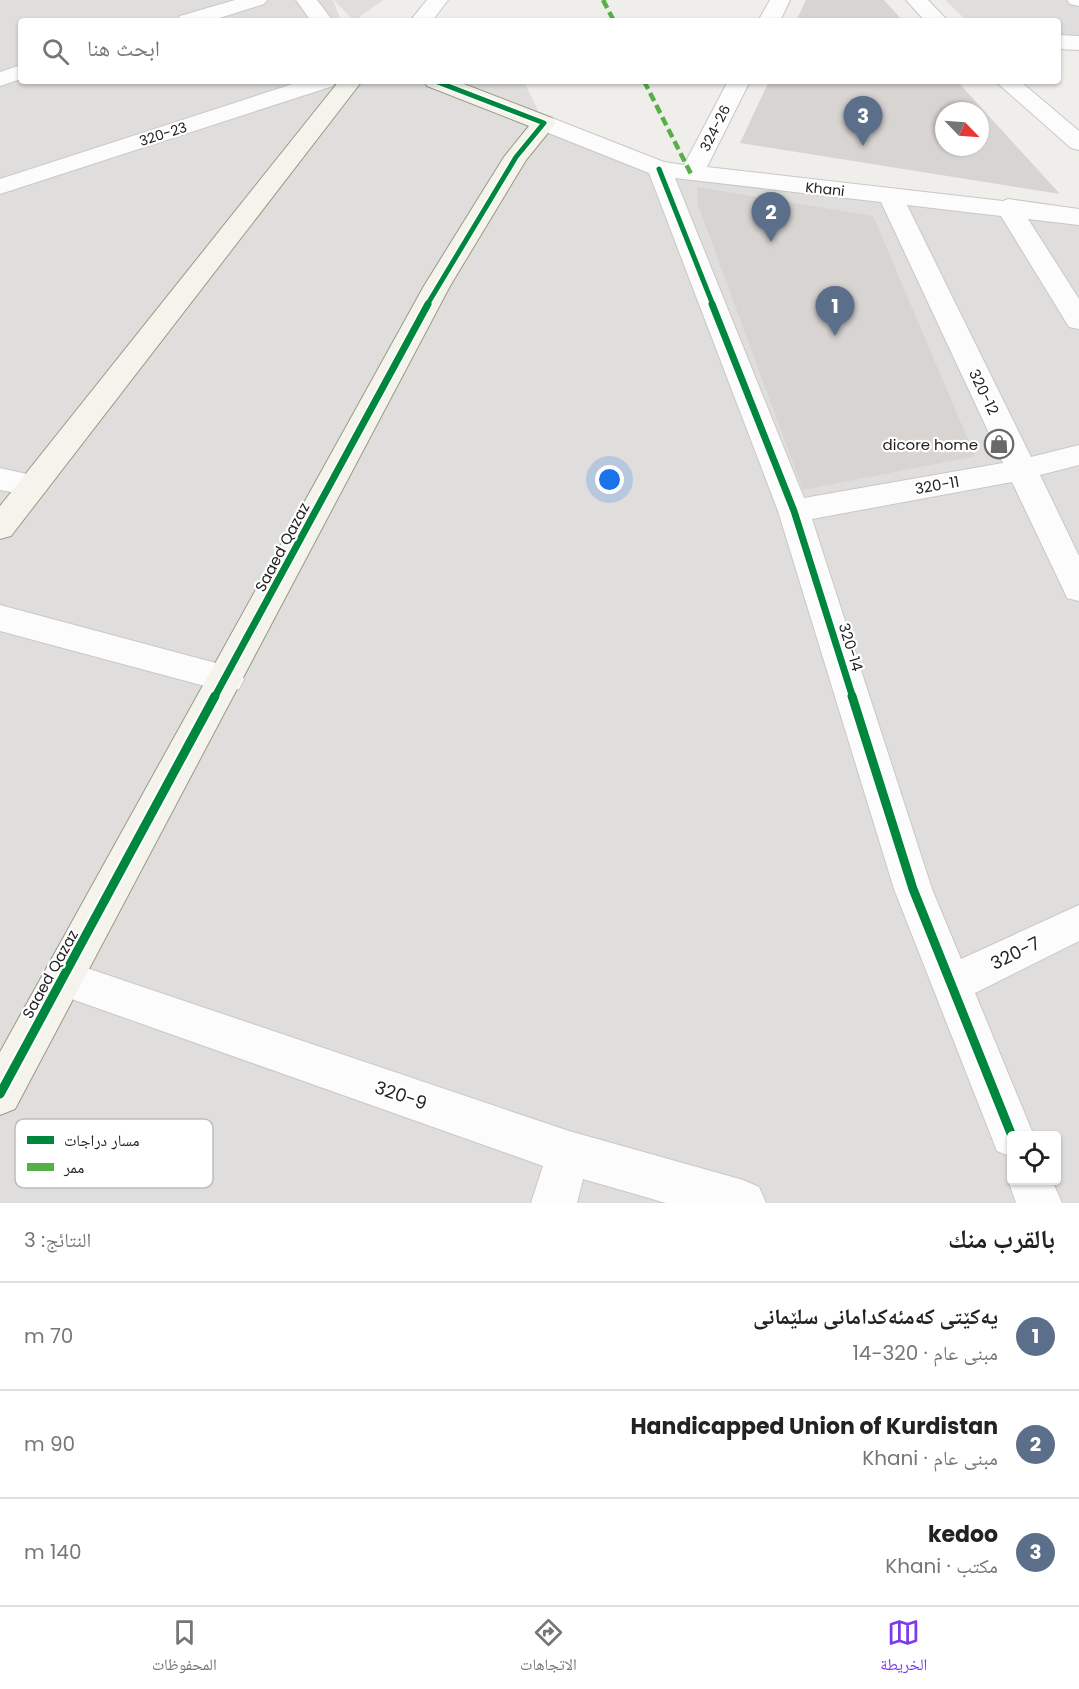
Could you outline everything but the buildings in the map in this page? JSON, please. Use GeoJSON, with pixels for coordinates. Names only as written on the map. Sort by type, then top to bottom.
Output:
{"type":"FeatureCollection","features":[{"type":"Feature","properties":{"kind":"street"},"geometry":{"type":"LineString","coordinates":[[198,18],[257,0]]}},
{"type":"Feature","properties":{"kind":"street"},"geometry":{"type":"LineString","coordinates":[[306,0],[320,18]]}},
{"type":"Feature","properties":{"kind":"street"},"geometry":{"type":"LineString","coordinates":[[423,18],[438,0]]}},
{"type":"Feature","properties":{"kind":"street"},"geometry":{"type":"LineString","coordinates":[[771,18],[780,0]]}},
{"type":"Feature","properties":{"kind":"street"},"geometry":{"type":"LineString","coordinates":[[916,0],[934,18]]}},
{"type":"Feature","properties":{"kind":"street"},"geometry":{"type":"LineString","coordinates":[[1061,42],[1079,43]]}},
{"type":"Feature","properties":{"kind":"street"},"geometry":{"type":"LineString","coordinates":[[0,79],[18,73]]}},
{"type":"Feature","properties":{"kind":"street","name":"320-23"},"geometry":{"type":"LineString","coordinates":[[0,186],[316,84]]}},
{"type":"Feature","properties":{"kind":"street"},"geometry":{"type":"LineString","coordinates":[[0,528],[349,84]]}},
{"type":"Feature","properties":{"kind":"street"},"geometry":{"type":"LineString","coordinates":[[443,84],[544,123]]}},
{"type":"Feature","properties":{"kind":"street","name":"324-26"},"geometry":{"type":"LineString","coordinates":[[691,174],[737,84]]}},
{"type":"Feature","properties":{"kind":"street"},"geometry":{"type":"LineString","coordinates":[[1010,84],[1079,143]]}},
{"type":"Feature","properties":{"kind":"street","name":"Khani"},"geometry":{"type":"LineString","coordinates":[[544,123],[659,169],[1008,207],[1079,217]]}},
{"type":"Feature","properties":{"kind":"street","name":"Saaed Qazaz"},"geometry":{"type":"LineString","coordinates":[[0,1094],[227,679],[437,286],[516,157],[544,123]]}},
{"type":"Feature","properties":{"kind":"street","name":"320-14"},"geometry":{"type":"LineString","coordinates":[[659,169],[794,511],[913,889],[1010,1131]]}},
{"type":"Feature","properties":{"kind":"street","name":"320-12"},"geometry":{"type":"LineString","coordinates":[[890,195],[1079,589]]}},
{"type":"Feature","properties":{"kind":"street"},"geometry":{"type":"LineString","coordinates":[[1008,207],[1079,321]]}},
{"type":"Feature","properties":{"kind":"street","name":"320-11"},"geometry":{"type":"LineString","coordinates":[[794,511],[1021,470],[1079,455]]}},
{"type":"Feature","properties":{"kind":"street"},"geometry":{"type":"LineString","coordinates":[[0,479],[34,485]]}},
{"type":"Feature","properties":{"kind":"street"},"geometry":{"type":"LineString","coordinates":[[0,618],[227,679]]}},
{"type":"Feature","properties":{"kind":"street","name":"320-7"},"geometry":{"type":"LineString","coordinates":[[952,984],[1079,922]]}},
{"type":"Feature","properties":{"kind":"street","name":"320-9"},"geometry":{"type":"LineString","coordinates":[[63,978],[569,1153],[743,1203]]}},
{"type":"Feature","properties":{"kind":"street"},"geometry":{"type":"LineString","coordinates":[[554,1203],[569,1153]]}},
{"type":"Feature","properties":{"kind":"street"},"geometry":{"type":"LineString","coordinates":[[1032,1185],[1039,1203]]}},
{"type":"Feature","properties":{"kind":"shaded area"},"geometry":{"type":"Polygon","coordinates":[[[0,0],[333,0],[340,18],[18,18],[18,84],[525,84],[544,123],[698,176],[1079,209],[1079,1203],[0,1203],[0,0]]]}},
{"type":"Feature","properties":{"kind":"shaded area"},"geometry":{"type":"Polygon","coordinates":[[[334,0],[383,0],[358,18],[351,18],[334,0]]]}},
{"type":"Feature","properties":{"kind":"shaded area"},"geometry":{"type":"Polygon","coordinates":[[[945,0],[1079,0],[1079,36],[1061,34],[1061,18],[964,18],[945,0]]]}},
{"type":"Feature","properties":{"kind":"marked path"},"geometry":{"type":"LineString","coordinates":[[603,0],[612,18]]}},
{"type":"Feature","properties":{"kind":"marked path"},"geometry":{"type":"LineString","coordinates":[[646,84],[691,174]]}},
{"type":"Feature","properties":{"kind":"cycle path"},"geometry":{"type":"LineString","coordinates":[[0,1094],[437,286],[516,157],[544,123],[443,84]]}},
{"type":"Feature","properties":{"kind":"cycle path"},"geometry":{"type":"LineString","coordinates":[[659,169],[794,511],[913,889],[1010,1131]]}},
{"type":"Feature","properties":{"kind":"place","name":"kedoo"},"geometry":{"type":"Point","coordinates":[863,146]}},
{"type":"Feature","properties":{"kind":"place","name":"Handicapped Union of Kurdistan"},"geometry":{"type":"Point","coordinates":[771,242]}},
{"type":"Feature","properties":{"kind":"place","name":"یەکێتی کەمئەکدامانی سلێمانی"},"geometry":{"type":"Point","coordinates":[835,336]}},
{"type":"Feature","properties":{"kind":"place","name":"dicore home"},"geometry":{"type":"Point","coordinates":[999,444]}}]}
